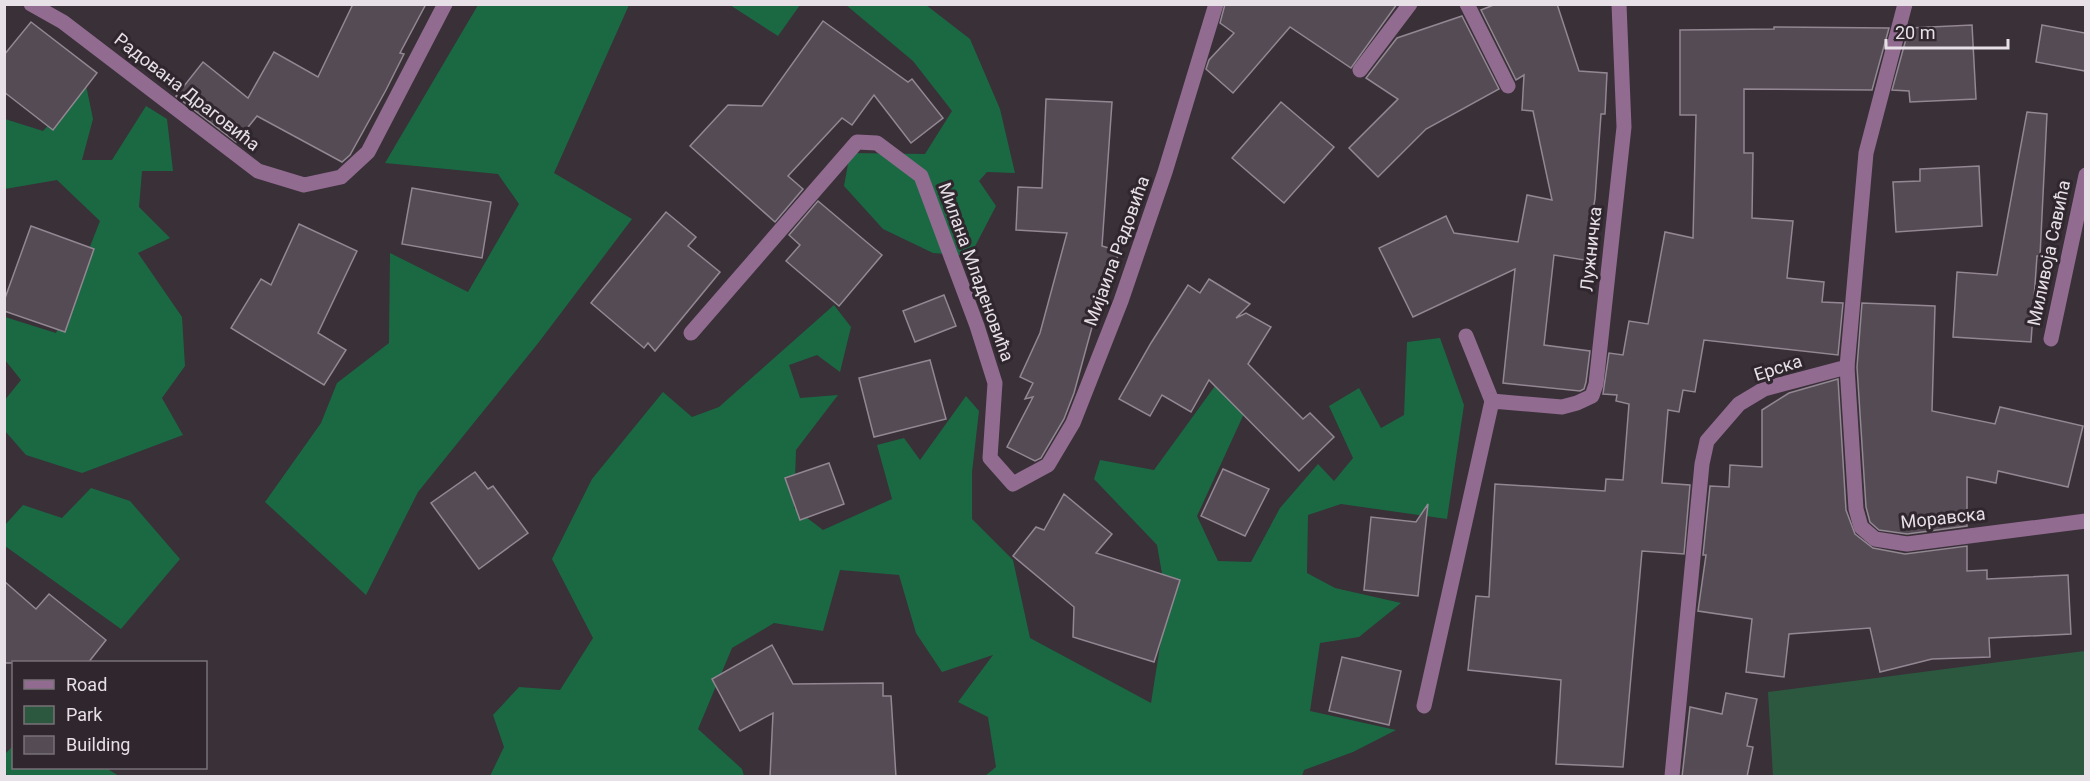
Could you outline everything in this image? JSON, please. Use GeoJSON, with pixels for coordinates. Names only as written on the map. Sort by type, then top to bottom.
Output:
{"type":"FeatureCollection","features":[{"type":"Feature","properties":{"kind":"street","name":"Радована Драговића"},"geometry":{"type":"LineString","coordinates":[[31,4],[63,21],[258,171],[304,185],[341,177],[368,152],[445,4]]}},
{"type":"Feature","properties":{"kind":"street","name":"Мијаила Радовића"},"geometry":{"type":"LineString","coordinates":[[1013,484],[1048,465],[1073,423],[1121,301],[1158,193],[1216,4]]}},
{"type":"Feature","properties":{"kind":"street"},"geometry":{"type":"LineString","coordinates":[[1360,70],[1410,4]]}},
{"type":"Feature","properties":{"kind":"street"},"geometry":{"type":"LineString","coordinates":[[1467,4],[1508,86]]}},
{"type":"Feature","properties":{"kind":"street","name":"Лужничка"},"geometry":{"type":"LineString","coordinates":[[1492,401],[1562,407],[1592,396],[1596,384],[1624,127],[1619,4]]}},
{"type":"Feature","properties":{"kind":"street"},"geometry":{"type":"LineString","coordinates":[[1847,367],[1866,153],[1905,4]]}},
{"type":"Feature","properties":{"kind":"street","name":"Милана Младеновића"},"geometry":{"type":"LineString","coordinates":[[691,333],[856,142],[877,143],[921,176],[977,326],[995,383],[990,459],[1013,484]]}},
{"type":"Feature","properties":{"kind":"street","name":"Миливоја Савића"},"geometry":{"type":"LineString","coordinates":[[2051,339],[2085,175]]}},
{"type":"Feature","properties":{"kind":"street"},"geometry":{"type":"LineString","coordinates":[[1424,706],[1492,401],[1466,336]]}},
{"type":"Feature","properties":{"kind":"street","name":"Моравска"},"geometry":{"type":"LineString","coordinates":[[1847,367],[1856,509],[1861,527],[1875,539],[1907,543],[2085,521]]}},
{"type":"Feature","properties":{"kind":"street","name":"Ерска"},"geometry":{"type":"LineString","coordinates":[[1672,777],[1702,464],[1707,441],[1739,404],[1764,389],[1847,367]]}},
{"type":"Feature","properties":{"kind":"green space"},"geometry":{"type":"Polygon","coordinates":[[[478,5],[629,5],[554,173],[632,219],[539,342],[418,492],[366,595],[265,502],[321,423],[337,383],[389,343],[390,253],[468,292],[519,204],[498,174],[385,163],[478,5]]]}},
{"type":"Feature","properties":{"kind":"green space"},"geometry":{"type":"Polygon","coordinates":[[[730,5],[800,5],[778,36],[730,5]]]}},
{"type":"Feature","properties":{"kind":"green space"},"geometry":{"type":"Polygon","coordinates":[[[846,5],[926,5],[970,39],[1000,109],[1015,173],[987,172],[979,181],[996,206],[970,256],[933,253],[883,229],[844,186],[850,153],[925,154],[952,111],[913,61],[846,5]]]}},
{"type":"Feature","properties":{"kind":"green space"},"geometry":{"type":"Polygon","coordinates":[[[86,85],[93,119],[82,160],[112,160],[146,106],[167,119],[173,171],[142,171],[139,207],[170,238],[138,253],[182,317],[185,366],[162,398],[183,435],[82,473],[26,455],[5,431],[4,401],[21,380],[5,360],[5,317],[56,333],[100,221],[57,180],[5,189],[5,119],[43,131],[86,85]]]}},
{"type":"Feature","properties":{"kind":"green space"},"geometry":{"type":"Polygon","coordinates":[[[834,305],[851,327],[840,372],[817,355],[789,365],[800,398],[838,395],[796,450],[794,508],[823,530],[892,499],[877,445],[904,438],[920,460],[966,396],[979,411],[972,472],[972,519],[1013,560],[1030,638],[1151,703],[1167,602],[1157,545],[1094,479],[1100,460],[1154,470],[1215,386],[1248,405],[1197,516],[1218,561],[1251,562],[1280,508],[1318,464],[1334,481],[1353,458],[1329,406],[1359,388],[1381,428],[1404,415],[1407,342],[1440,338],[1464,405],[1447,519],[1341,504],[1308,515],[1307,573],[1335,588],[1401,603],[1359,637],[1320,643],[1310,711],[1396,730],[1353,752],[1304,770],[1302,776],[985,776],[996,767],[988,717],[958,702],[993,655],[942,672],[916,633],[899,575],[840,570],[823,631],[774,623],[732,648],[698,729],[742,769],[744,776],[490,776],[504,747],[493,715],[519,687],[560,690],[593,638],[552,559],[592,479],[663,392],[692,417],[719,407],[834,305]]]}},
{"type":"Feature","properties":{"kind":"green space"},"geometry":{"type":"Polygon","coordinates":[[[91,488],[130,501],[180,559],[121,629],[5,546],[5,525],[23,505],[62,518],[91,488]]]}},
{"type":"Feature","properties":{"kind":"green space"},"geometry":{"type":"Polygon","coordinates":[[[2085,651],[2085,776],[1773,776],[1768,692],[2085,651]]]}},
{"type":"Feature","properties":{"kind":"green space"},"geometry":{"type":"Polygon","coordinates":[[[12,747],[12,769],[108,769],[119,776],[8,776],[5,773],[5,754],[12,747]]]}},
{"type":"Feature","properties":{"kind":"building"},"geometry":{"type":"Polygon","coordinates":[[[353,4],[426,4],[400,53],[404,54],[386,90],[350,155],[342,162],[257,116],[236,142],[176,96],[203,62],[248,98],[274,52],[318,77],[353,4]]]}},
{"type":"Feature","properties":{"kind":"building"},"geometry":{"type":"Polygon","coordinates":[[[1225,4],[1397,4],[1351,68],[1290,27],[1233,93],[1206,69],[1209,60],[1234,33],[1220,23],[1225,4]]]}},
{"type":"Feature","properties":{"kind":"building"},"geometry":{"type":"Polygon","coordinates":[[[1496,4],[1557,4],[1579,71],[1607,73],[1605,114],[1601,114],[1595,199],[1584,260],[1554,255],[1544,345],[1590,351],[1586,382],[1584,389],[1580,391],[1503,383],[1515,269],[1413,317],[1379,248],[1446,216],[1454,233],[1518,242],[1527,195],[1552,200],[1533,111],[1522,110],[1524,75],[1516,80],[1481,10],[1496,4]]]}},
{"type":"Feature","properties":{"kind":"building"},"geometry":{"type":"Polygon","coordinates":[[[1462,16],[1499,89],[1426,129],[1378,177],[1349,148],[1398,99],[1366,78],[1397,38],[1462,16]]]}},
{"type":"Feature","properties":{"kind":"building"},"geometry":{"type":"Polygon","coordinates":[[[823,21],[908,82],[912,79],[943,118],[911,143],[874,95],[852,125],[842,118],[788,176],[803,189],[775,222],[690,146],[728,105],[762,106],[823,21]]]}},
{"type":"Feature","properties":{"kind":"building"},"geometry":{"type":"Polygon","coordinates":[[[31,22],[97,73],[53,130],[4,92],[4,55],[31,22]]]}},
{"type":"Feature","properties":{"kind":"building"},"geometry":{"type":"Polygon","coordinates":[[[1972,25],[1976,99],[1910,102],[1909,91],[1892,90],[1909,28],[1972,25]]]}},
{"type":"Feature","properties":{"kind":"building"},"geometry":{"type":"Polygon","coordinates":[[[2042,25],[2085,33],[2085,71],[2036,62],[2042,25]]]}},
{"type":"Feature","properties":{"kind":"building"},"geometry":{"type":"Polygon","coordinates":[[[1774,27],[1889,28],[1872,90],[1744,89],[1744,153],[1753,153],[1752,218],[1793,221],[1787,278],[1824,282],[1822,302],[1843,303],[1838,355],[1704,340],[1695,392],[1683,390],[1679,412],[1668,410],[1662,483],[1690,485],[1684,554],[1642,551],[1623,767],[1556,764],[1561,680],[1468,670],[1476,596],[1489,597],[1495,484],[1605,491],[1606,479],[1623,480],[1629,404],[1616,401],[1617,395],[1603,394],[1609,353],[1623,355],[1629,321],[1648,324],[1665,232],[1693,238],[1696,115],[1680,115],[1680,30],[1774,29],[1774,27]]]}},
{"type":"Feature","properties":{"kind":"building"},"geometry":{"type":"Polygon","coordinates":[[[1046,99],[1112,102],[1102,246],[1119,251],[1107,296],[1101,294],[1074,393],[1064,419],[1041,458],[1035,461],[1007,447],[1033,397],[1025,399],[1033,383],[1020,377],[1040,333],[1067,233],[1016,230],[1018,187],[1042,188],[1046,99]]]}},
{"type":"Feature","properties":{"kind":"building"},"geometry":{"type":"Polygon","coordinates":[[[1281,102],[1334,147],[1284,203],[1232,158],[1281,102]]]}},
{"type":"Feature","properties":{"kind":"building"},"geometry":{"type":"Polygon","coordinates":[[[2027,112],[2047,114],[2040,256],[2037,256],[2031,342],[1953,337],[1957,272],[1997,275],[2027,112]]]}},
{"type":"Feature","properties":{"kind":"building"},"geometry":{"type":"Polygon","coordinates":[[[1979,166],[1982,226],[1896,232],[1893,182],[1920,181],[1920,169],[1979,166]]]}},
{"type":"Feature","properties":{"kind":"building"},"geometry":{"type":"Polygon","coordinates":[[[412,188],[491,202],[482,258],[402,244],[412,188]]]}},
{"type":"Feature","properties":{"kind":"building"},"geometry":{"type":"Polygon","coordinates":[[[818,201],[882,255],[839,306],[786,261],[800,245],[789,235],[818,201]]]}},
{"type":"Feature","properties":{"kind":"building"},"geometry":{"type":"Polygon","coordinates":[[[666,212],[696,237],[688,246],[720,272],[655,351],[648,343],[644,348],[591,303],[666,212]]]}},
{"type":"Feature","properties":{"kind":"building"},"geometry":{"type":"Polygon","coordinates":[[[299,224],[357,251],[318,333],[346,350],[324,385],[231,328],[261,279],[271,285],[299,224]]]}},
{"type":"Feature","properties":{"kind":"building"},"geometry":{"type":"Polygon","coordinates":[[[31,226],[94,249],[65,332],[4,311],[4,301],[31,226]]]}},
{"type":"Feature","properties":{"kind":"building"},"geometry":{"type":"Polygon","coordinates":[[[1209,279],[1250,304],[1236,318],[1246,313],[1271,327],[1248,364],[1303,419],[1310,413],[1334,437],[1299,471],[1209,380],[1191,412],[1162,395],[1150,416],[1119,399],[1188,285],[1200,293],[1209,279]]]}},
{"type":"Feature","properties":{"kind":"building"},"geometry":{"type":"Polygon","coordinates":[[[944,295],[956,326],[915,342],[903,311],[944,295]]]}},
{"type":"Feature","properties":{"kind":"building"},"geometry":{"type":"Polygon","coordinates":[[[1862,303],[1935,306],[1932,411],[1995,424],[2000,407],[2083,426],[2068,487],[1998,471],[1996,483],[1967,477],[1967,526],[1907,534],[1879,530],[1870,522],[1866,507],[1857,367],[1862,303]]]}},
{"type":"Feature","properties":{"kind":"building"},"geometry":{"type":"Polygon","coordinates":[[[930,360],[946,419],[874,437],[859,378],[930,360]]]}},
{"type":"Feature","properties":{"kind":"building"},"geometry":{"type":"Polygon","coordinates":[[[1838,379],[1846,510],[1855,534],[1873,548],[1905,554],[1967,546],[1967,571],[1987,570],[1987,579],[2068,575],[2071,634],[1989,638],[1990,657],[1932,659],[1880,672],[1870,628],[1789,634],[1784,677],[1746,672],[1752,619],[1698,611],[1706,555],[1703,555],[1710,486],[1729,487],[1730,465],[1762,467],[1762,410],[1789,393],[1838,379]]]}},
{"type":"Feature","properties":{"kind":"building"},"geometry":{"type":"Polygon","coordinates":[[[829,463],[844,504],[800,520],[785,478],[829,463]]]}},
{"type":"Feature","properties":{"kind":"building"},"geometry":{"type":"Polygon","coordinates":[[[1223,469],[1269,489],[1245,536],[1201,516],[1223,469]]]}},
{"type":"Feature","properties":{"kind":"building"},"geometry":{"type":"Polygon","coordinates":[[[475,472],[488,489],[493,486],[528,533],[479,569],[431,503],[475,472]]]}},
{"type":"Feature","properties":{"kind":"building"},"geometry":{"type":"Polygon","coordinates":[[[1064,494],[1112,534],[1096,553],[1180,580],[1154,662],[1073,637],[1074,607],[1013,556],[1036,527],[1044,530],[1064,494]]]}},
{"type":"Feature","properties":{"kind":"building"},"geometry":{"type":"Polygon","coordinates":[[[1428,504],[1418,596],[1364,590],[1371,517],[1416,522],[1428,504]]]}},
{"type":"Feature","properties":{"kind":"building"},"geometry":{"type":"Polygon","coordinates":[[[4,581],[36,609],[49,594],[106,640],[90,661],[12,661],[12,663],[4,663],[4,581]]]}},
{"type":"Feature","properties":{"kind":"building"},"geometry":{"type":"Polygon","coordinates":[[[772,645],[793,684],[883,683],[883,696],[891,696],[896,777],[770,777],[773,713],[740,731],[712,679],[772,645]]]}},
{"type":"Feature","properties":{"kind":"building"},"geometry":{"type":"Polygon","coordinates":[[[1342,657],[1401,671],[1389,725],[1329,711],[1342,657]]]}},
{"type":"Feature","properties":{"kind":"building"},"geometry":{"type":"Polygon","coordinates":[[[1726,693],[1757,699],[1747,746],[1753,747],[1747,777],[1682,777],[1690,707],[1722,714],[1726,693]]]}}]}
